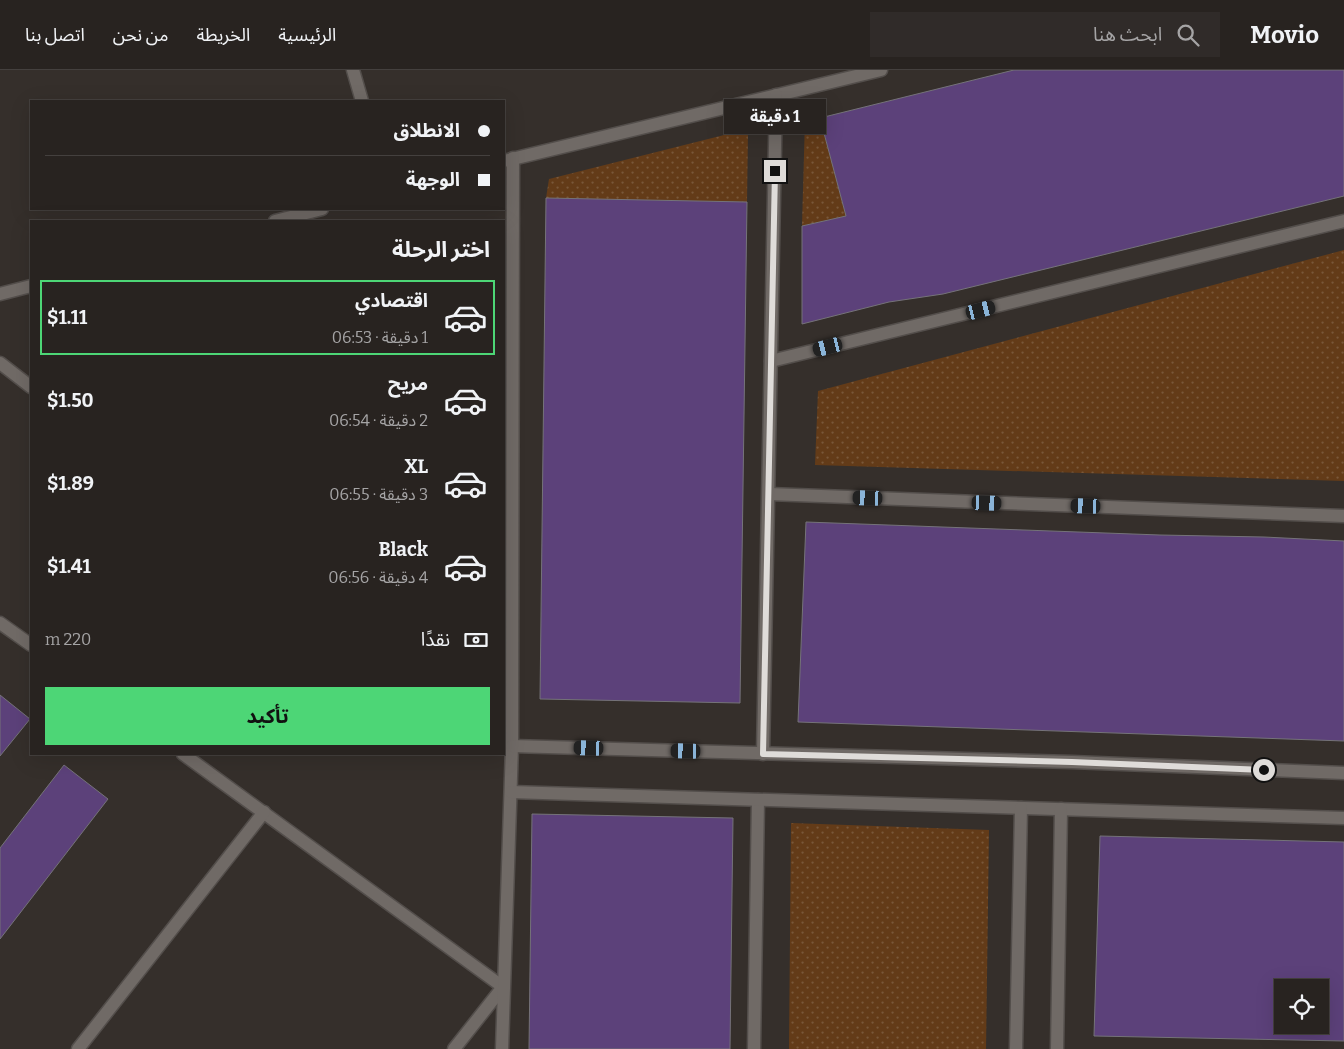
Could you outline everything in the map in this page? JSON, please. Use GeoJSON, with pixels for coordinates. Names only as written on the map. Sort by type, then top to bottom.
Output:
{"type":"FeatureCollection","features":[{"type":"Feature","properties":{"kind":"street"},"geometry":{"type":"LineString","coordinates":[[353,70],[362,100]]}},
{"type":"Feature","properties":{"kind":"street"},"geometry":{"type":"LineString","coordinates":[[502,1049],[511,792],[508,743],[508,160],[881,70]]}},
{"type":"Feature","properties":{"kind":"street"},"geometry":{"type":"LineString","coordinates":[[763,754],[776,95]]}},
{"type":"Feature","properties":{"kind":"street"},"geometry":{"type":"LineString","coordinates":[[279,220],[318,210]]}},
{"type":"Feature","properties":{"kind":"street"},"geometry":{"type":"LineString","coordinates":[[771,361],[1344,221]]}},
{"type":"Feature","properties":{"kind":"street"},"geometry":{"type":"LineString","coordinates":[[0,294],[30,286]]}},
{"type":"Feature","properties":{"kind":"street"},"geometry":{"type":"LineString","coordinates":[[0,363],[30,386]]}},
{"type":"Feature","properties":{"kind":"street"},"geometry":{"type":"LineString","coordinates":[[769,494],[1344,516]]}},
{"type":"Feature","properties":{"kind":"street"},"geometry":{"type":"LineString","coordinates":[[0,623],[30,644]]}},
{"type":"Feature","properties":{"kind":"street"},"geometry":{"type":"LineString","coordinates":[[508,743],[763,754],[1062,762],[1344,773]]}},
{"type":"Feature","properties":{"kind":"street"},"geometry":{"type":"LineString","coordinates":[[184,755],[503,986]]}},
{"type":"Feature","properties":{"kind":"street"},"geometry":{"type":"LineString","coordinates":[[511,792],[1344,818]]}},
{"type":"Feature","properties":{"kind":"street"},"geometry":{"type":"LineString","coordinates":[[754,1049],[758,800]]}},
{"type":"Feature","properties":{"kind":"street"},"geometry":{"type":"LineString","coordinates":[[1016,1049],[1021,808]]}},
{"type":"Feature","properties":{"kind":"street"},"geometry":{"type":"LineString","coordinates":[[1057,1049],[1061,810]]}},
{"type":"Feature","properties":{"kind":"street"},"geometry":{"type":"LineString","coordinates":[[78,1049],[264,812]]}},
{"type":"Feature","properties":{"kind":"street"},"geometry":{"type":"LineString","coordinates":[[454,1049],[503,986]]}},
{"type":"Feature","properties":{"kind":"shaded area"},"geometry":{"type":"Polygon","coordinates":[[[820,118],[846,216],[802,226],[805,119],[820,118]]]}},
{"type":"Feature","properties":{"kind":"shaded area"},"geometry":{"type":"Polygon","coordinates":[[[748,129],[747,202],[546,198],[549,179],[748,129]]]}},
{"type":"Feature","properties":{"kind":"shaded area"},"geometry":{"type":"Polygon","coordinates":[[[1344,250],[1344,481],[815,465],[818,391],[1344,250]]]}},
{"type":"Feature","properties":{"kind":"shaded area"},"geometry":{"type":"Polygon","coordinates":[[[791,823],[989,830],[986,1049],[789,1049],[791,823]]]}},
{"type":"Feature","properties":{"kind":"building"},"geometry":{"type":"Polygon","coordinates":[[[1014,70],[1344,70],[1344,196],[943,294],[889,302],[802,324],[802,226],[846,216],[820,118],[1014,70]]]}},
{"type":"Feature","properties":{"kind":"building"},"geometry":{"type":"Polygon","coordinates":[[[546,198],[747,202],[740,703],[540,699],[546,198]]]}},
{"type":"Feature","properties":{"kind":"building"},"geometry":{"type":"Polygon","coordinates":[[[806,522],[1344,541],[1344,741],[798,722],[806,522]]]}},
{"type":"Feature","properties":{"kind":"building"},"geometry":{"type":"Polygon","coordinates":[[[0,695],[30,719],[0,756],[0,695]]]}},
{"type":"Feature","properties":{"kind":"building"},"geometry":{"type":"Polygon","coordinates":[[[64,765],[108,799],[0,939],[0,848],[64,765]]]}},
{"type":"Feature","properties":{"kind":"building"},"geometry":{"type":"Polygon","coordinates":[[[532,814],[733,818],[730,1049],[529,1049],[532,814]]]}},
{"type":"Feature","properties":{"kind":"building"},"geometry":{"type":"Polygon","coordinates":[[[1100,836],[1344,842],[1344,1041],[1094,1036],[1100,836]]]}},
{"type":"Feature","properties":{"kind":"route"},"geometry":{"type":"LineString","coordinates":[[775,171],[763,754],[1072,762],[1264,770]]}}]}
